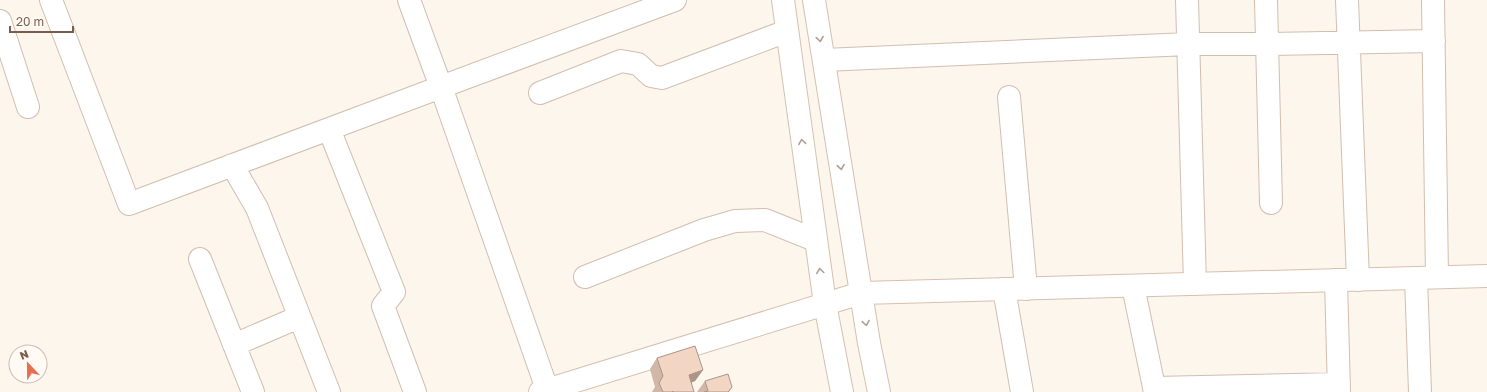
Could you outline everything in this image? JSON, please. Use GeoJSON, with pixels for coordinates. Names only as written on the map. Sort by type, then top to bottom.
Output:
{"type":"FeatureCollection","features":[{"type":"Feature","properties":{"kind":"street"},"geometry":{"type":"LineString","coordinates":[[51,0],[129,204],[675,0]]}},
{"type":"Feature","properties":{"kind":"street"},"geometry":{"type":"LineString","coordinates":[[409,0],[441,87],[544,390],[861,293],[1487,276]]}},
{"type":"Feature","properties":{"kind":"street"},"geometry":{"type":"LineString","coordinates":[[783,0],[815,240],[825,304],[842,392]]}},
{"type":"Feature","properties":{"kind":"street"},"geometry":{"type":"LineString","coordinates":[[814,0],[861,293],[879,392]]}},
{"type":"Feature","properties":{"kind":"street"},"geometry":{"type":"LineString","coordinates":[[1187,0],[1195,284]]}},
{"type":"Feature","properties":{"kind":"street"},"geometry":{"type":"LineString","coordinates":[[1266,0],[1271,203]]}},
{"type":"Feature","properties":{"kind":"street"},"geometry":{"type":"LineString","coordinates":[[1347,0],[1358,280]]}},
{"type":"Feature","properties":{"kind":"street"},"geometry":{"type":"LineString","coordinates":[[1420,392],[1426,278],[1434,41],[1433,0]]}},
{"type":"Feature","properties":{"kind":"street"},"geometry":{"type":"LineString","coordinates":[[0,21],[28,107]]}},
{"type":"Feature","properties":{"kind":"street"},"geometry":{"type":"LineString","coordinates":[[540,92],[622,61],[638,64],[651,76],[662,78],[787,31]]}},
{"type":"Feature","properties":{"kind":"street"},"geometry":{"type":"LineString","coordinates":[[824,60],[1188,44],[1434,41]]}},
{"type":"Feature","properties":{"kind":"street"},"geometry":{"type":"LineString","coordinates":[[1009,97],[1026,289]]}},
{"type":"Feature","properties":{"kind":"street"},"geometry":{"type":"LineString","coordinates":[[329,129],[394,292],[383,306],[415,392]]}},
{"type":"Feature","properties":{"kind":"street"},"geometry":{"type":"LineString","coordinates":[[232,165],[257,208],[329,392]]}},
{"type":"Feature","properties":{"kind":"street"},"geometry":{"type":"LineString","coordinates":[[585,277],[704,230],[735,221],[765,220],[815,240]]}},
{"type":"Feature","properties":{"kind":"street"},"geometry":{"type":"LineString","coordinates":[[200,259],[253,392]]}},
{"type":"Feature","properties":{"kind":"street"},"geometry":{"type":"LineString","coordinates":[[1133,286],[1155,390],[1339,388],[1336,280]]}},
{"type":"Feature","properties":{"kind":"street"},"geometry":{"type":"LineString","coordinates":[[1004,289],[1022,392]]}},
{"type":"Feature","properties":{"kind":"street"},"geometry":{"type":"LineString","coordinates":[[234,345],[299,317]]}},
{"type":"Feature","properties":{"kind":"building"},"geometry":{"type":"Polygon","coordinates":[[[695,346],[703,370],[689,375],[694,392],[663,392],[659,383],[663,376],[657,358],[695,346]]]}},
{"type":"Feature","properties":{"kind":"building"},"geometry":{"type":"Polygon","coordinates":[[[728,374],[732,387],[728,392],[704,392],[708,391],[705,381],[728,374]]]}}]}
